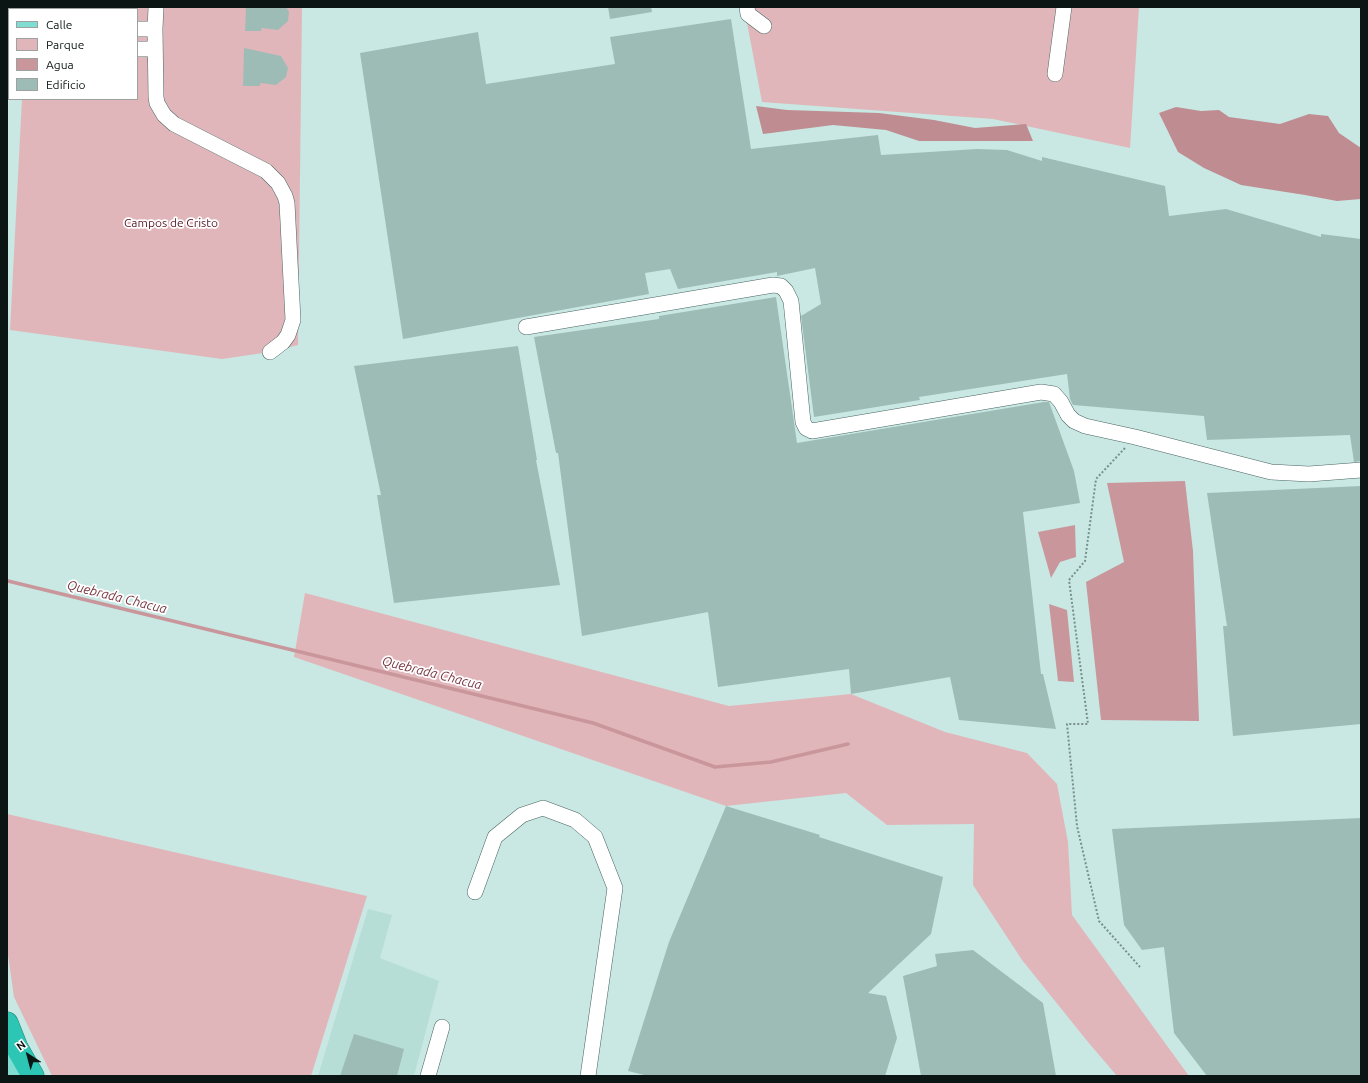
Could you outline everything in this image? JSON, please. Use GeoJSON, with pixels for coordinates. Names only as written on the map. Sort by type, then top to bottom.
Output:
{"type":"FeatureCollection","features":[{"type":"Feature","properties":{"kind":"highway"},"geometry":{"type":"LineString","coordinates":[[7,1023],[17,1048],[32,1076]]}},
{"type":"Feature","properties":{"kind":"main road"},"geometry":{"type":"LineString","coordinates":[[7,1058],[16,1076]]}},
{"type":"Feature","properties":{"kind":"street"},"geometry":{"type":"LineString","coordinates":[[156,7],[156,97],[157,103],[164,115],[174,124],[266,171],[278,183],[285,196],[287,203],[293,320],[292,328],[286,339],[277,348],[270,352]]}},
{"type":"Feature","properties":{"kind":"street"},"geometry":{"type":"LineString","coordinates":[[747,7],[748,14],[764,26]]}},
{"type":"Feature","properties":{"kind":"street"},"geometry":{"type":"LineString","coordinates":[[1055,74],[1064,7]]}},
{"type":"Feature","properties":{"kind":"street"},"geometry":{"type":"LineString","coordinates":[[138,29],[155,29]]}},
{"type":"Feature","properties":{"kind":"street"},"geometry":{"type":"LineString","coordinates":[[138,49],[155,49]]}},
{"type":"Feature","properties":{"kind":"street"},"geometry":{"type":"LineString","coordinates":[[526,327],[773,285],[781,286],[791,300],[803,422],[806,428],[812,431],[1042,392],[1054,394],[1061,402],[1068,415],[1074,421],[1085,426],[1135,437],[1271,472],[1308,474],[1361,470]]}},
{"type":"Feature","properties":{"kind":"street"},"geometry":{"type":"LineString","coordinates":[[474,892],[495,837],[522,815],[543,808],[576,820],[595,837],[615,888],[588,1076]]}},
{"type":"Feature","properties":{"kind":"street"},"geometry":{"type":"LineString","coordinates":[[428,1076],[442,1026]]}},
{"type":"Feature","properties":{"kind":"path"},"geometry":{"type":"LineString","coordinates":[[1135,437],[1096,479],[1084,561],[1069,580],[1088,724],[1067,724],[1077,826],[1099,921],[1140,967]]}},
{"type":"Feature","properties":{"kind":"shaded area"},"geometry":{"type":"Polygon","coordinates":[[[756,106],[787,110],[879,113],[934,120],[975,128],[1026,124],[1033,141],[919,141],[886,130],[833,125],[763,134],[756,106]]]}},
{"type":"Feature","properties":{"kind":"shaded area"},"geometry":{"type":"Polygon","coordinates":[[[1176,107],[1201,111],[1219,110],[1229,117],[1280,124],[1309,114],[1328,116],[1339,133],[1361,148],[1361,199],[1337,201],[1241,185],[1204,168],[1178,152],[1159,113],[1176,107]]]}},
{"type":"Feature","properties":{"kind":"shaded area"},"geometry":{"type":"Polygon","coordinates":[[[368,909],[392,915],[380,958],[439,981],[414,1076],[318,1076],[368,909]]]}},
{"type":"Feature","properties":{"kind":"green space","name":"Campos de Cristo"},"geometry":{"type":"Polygon","coordinates":[[[302,7],[298,345],[270,352],[222,359],[10,330],[22,100],[138,100],[138,8],[26,8],[302,7]]]}},
{"type":"Feature","properties":{"kind":"green space"},"geometry":{"type":"Polygon","coordinates":[[[744,7],[1139,7],[1130,148],[993,119],[762,102],[744,7]]]}},
{"type":"Feature","properties":{"kind":"green space"},"geometry":{"type":"Polygon","coordinates":[[[305,593],[729,706],[851,694],[945,732],[1027,753],[1057,784],[1068,842],[1072,915],[1189,1076],[1117,1076],[1022,960],[973,885],[974,824],[887,825],[846,793],[726,806],[294,657],[305,593]]]}},
{"type":"Feature","properties":{"kind":"green space"},"geometry":{"type":"Polygon","coordinates":[[[7,814],[367,896],[311,1076],[52,1076],[14,997],[7,948],[7,814]]]}},
{"type":"Feature","properties":{"kind":"water"},"geometry":{"type":"Polygon","coordinates":[[[1185,481],[1193,551],[1199,721],[1101,720],[1086,582],[1124,562],[1107,483],[1185,481]]]}},
{"type":"Feature","properties":{"kind":"water"},"geometry":{"type":"Polygon","coordinates":[[[1075,525],[1076,557],[1060,562],[1051,578],[1038,532],[1075,525]]]}},
{"type":"Feature","properties":{"kind":"water"},"geometry":{"type":"Polygon","coordinates":[[[1049,604],[1067,610],[1074,682],[1058,681],[1049,604]]]}},
{"type":"Feature","properties":{"kind":"building"},"geometry":{"type":"Polygon","coordinates":[[[246,7],[286,7],[289,12],[288,21],[278,30],[262,28],[261,31],[245,31],[246,7]]]}},
{"type":"Feature","properties":{"kind":"building"},"geometry":{"type":"Polygon","coordinates":[[[608,7],[651,7],[652,12],[610,19],[608,7]]]}},
{"type":"Feature","properties":{"kind":"building"},"geometry":{"type":"Polygon","coordinates":[[[731,19],[751,149],[878,135],[881,155],[977,149],[1007,150],[1042,161],[1042,157],[1165,186],[1169,216],[1226,209],[1321,237],[1321,234],[1361,239],[1361,461],[1354,462],[1350,435],[1207,440],[1204,416],[1073,405],[1070,399],[1067,374],[919,397],[920,400],[814,417],[801,316],[821,304],[815,268],[777,276],[777,272],[678,289],[670,269],[645,273],[649,294],[403,339],[360,53],[478,32],[486,84],[615,64],[610,37],[731,19]]]}},
{"type":"Feature","properties":{"kind":"building"},"geometry":{"type":"Polygon","coordinates":[[[244,48],[281,56],[288,68],[286,77],[276,85],[260,83],[260,86],[243,86],[244,48]]]}},
{"type":"Feature","properties":{"kind":"building"},"geometry":{"type":"Polygon","coordinates":[[[776,297],[797,443],[1049,402],[1074,471],[1080,503],[1023,512],[1041,674],[1043,674],[1056,729],[959,720],[950,677],[851,694],[849,669],[718,687],[708,612],[582,636],[558,453],[556,453],[534,337],[659,319],[659,316],[776,297]]]}},
{"type":"Feature","properties":{"kind":"building"},"geometry":{"type":"Polygon","coordinates":[[[518,346],[536,460],[560,585],[394,603],[377,495],[381,495],[354,366],[518,346]]]}},
{"type":"Feature","properties":{"kind":"building"},"geometry":{"type":"Polygon","coordinates":[[[1361,486],[1361,724],[1233,736],[1223,626],[1227,626],[1207,493],[1361,486]]]}},
{"type":"Feature","properties":{"kind":"building"},"geometry":{"type":"Polygon","coordinates":[[[726,806],[820,835],[819,837],[943,877],[931,934],[868,993],[886,996],[897,1038],[885,1076],[648,1076],[628,1071],[669,942],[726,806]]]}},
{"type":"Feature","properties":{"kind":"building"},"geometry":{"type":"Polygon","coordinates":[[[1361,818],[1361,1075],[1207,1076],[1174,1033],[1164,947],[1142,950],[1124,925],[1112,829],[1361,818]]]}},
{"type":"Feature","properties":{"kind":"building"},"geometry":{"type":"Polygon","coordinates":[[[973,950],[1043,1003],[1056,1076],[921,1076],[903,976],[937,966],[935,954],[973,950]]]}},
{"type":"Feature","properties":{"kind":"building"},"geometry":{"type":"Polygon","coordinates":[[[354,1034],[404,1049],[397,1076],[340,1076],[354,1034]]]}},
{"type":"Feature","properties":{"kind":"waterway","name":"Quebrada Chacua"},"geometry":{"type":"LineString","coordinates":[[8,581],[593,723],[715,767],[771,762],[848,744]]}}]}
